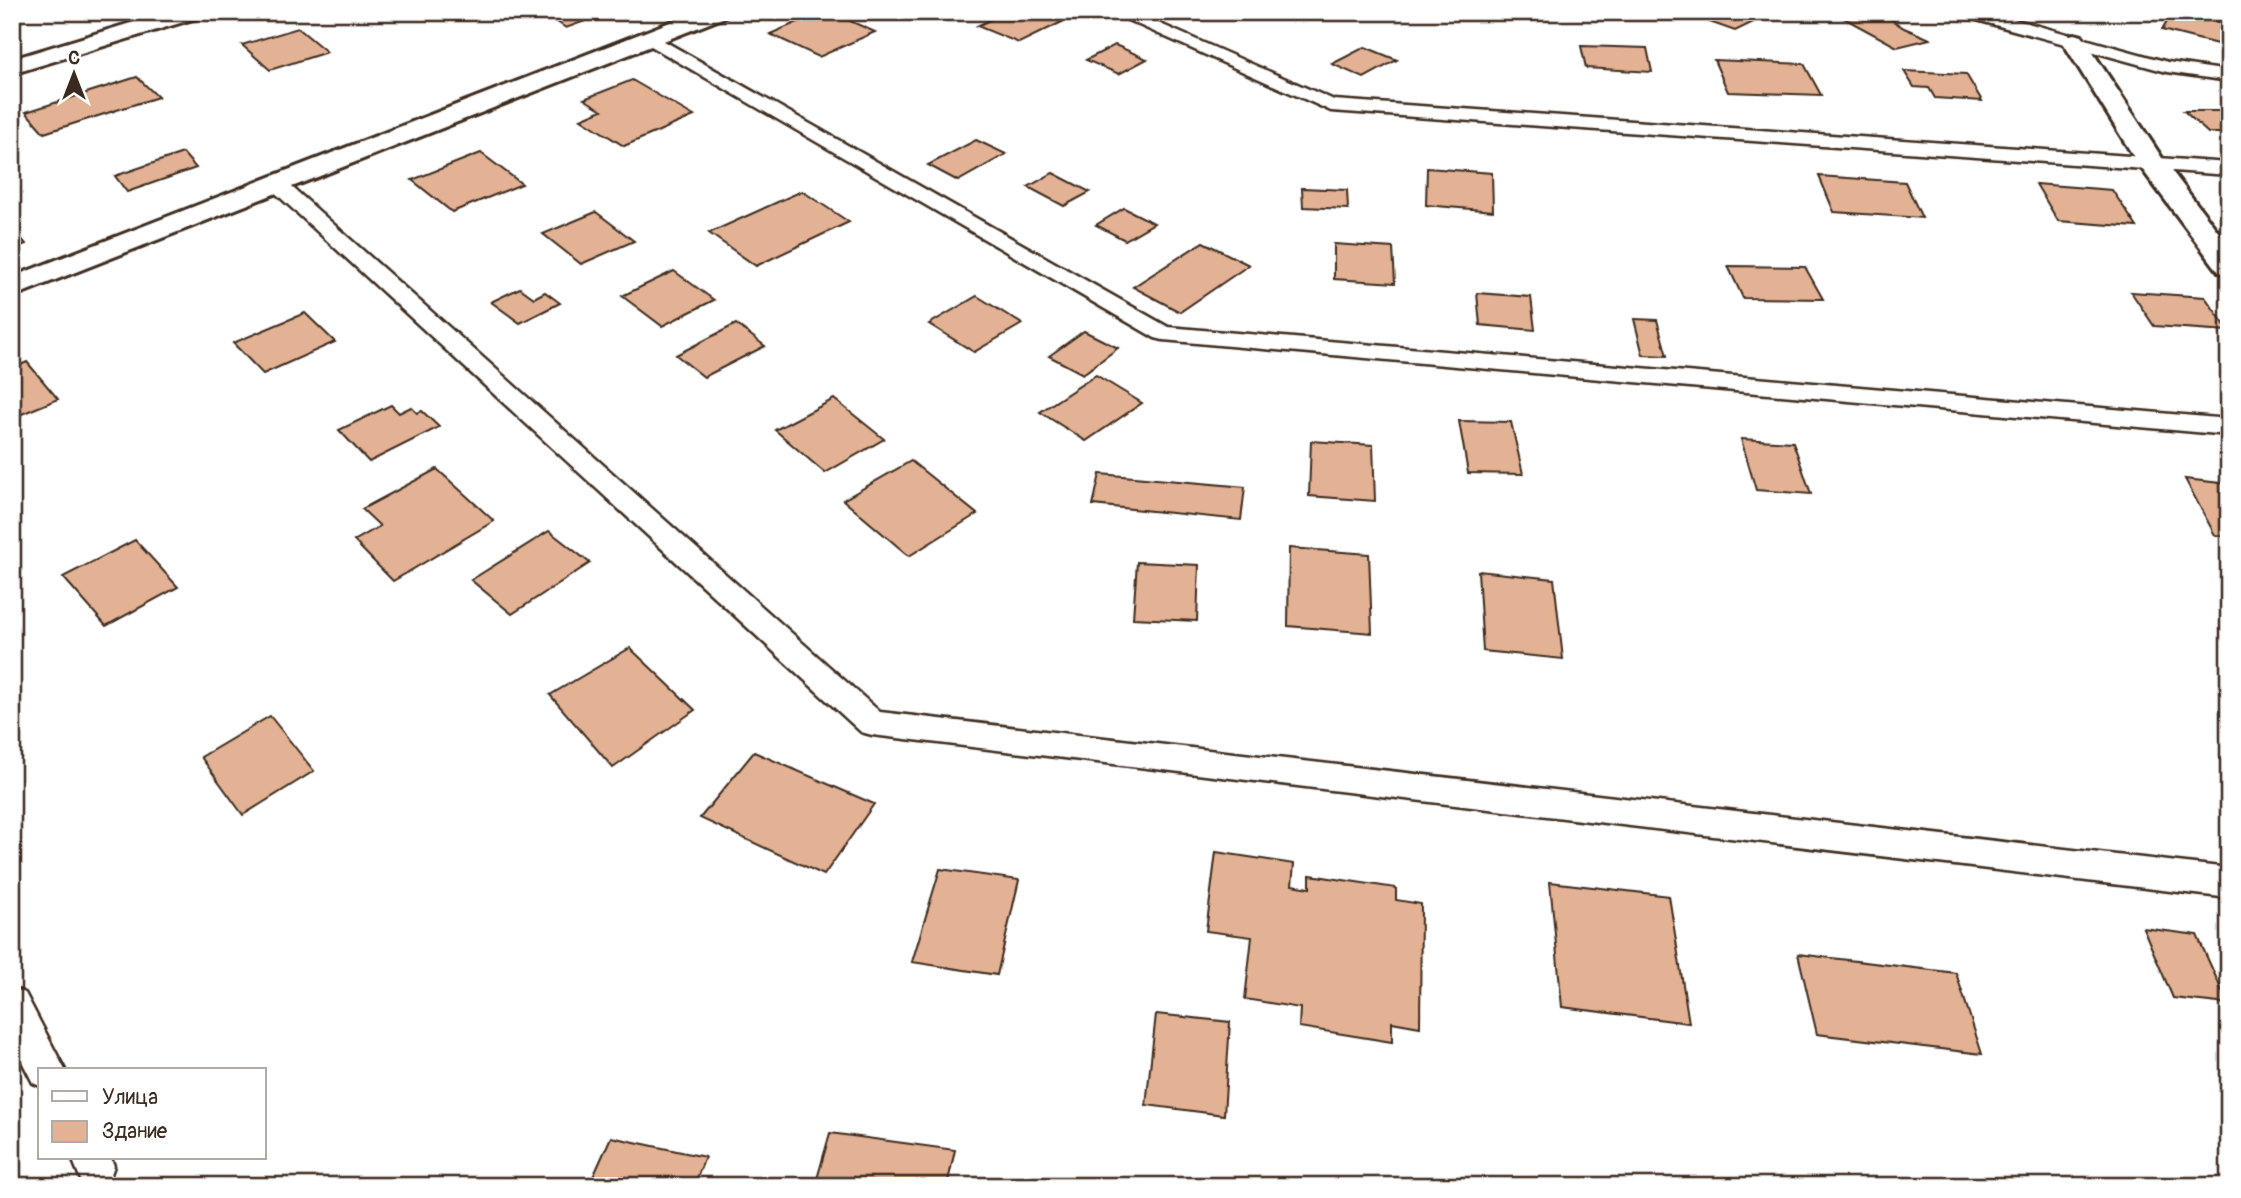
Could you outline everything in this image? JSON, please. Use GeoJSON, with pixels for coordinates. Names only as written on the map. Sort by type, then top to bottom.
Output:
{"type":"FeatureCollection","features":[{"type":"Feature","properties":{"kind":"street"},"geometry":{"type":"LineString","coordinates":[[12,67],[192,12]]}},
{"type":"Feature","properties":{"kind":"street"},"geometry":{"type":"LineString","coordinates":[[12,288],[717,12]]}},
{"type":"Feature","properties":{"kind":"street"},"geometry":{"type":"LineString","coordinates":[[2074,41],[2153,165],[2229,266]]}},
{"type":"Feature","properties":{"kind":"lane"},"geometry":{"type":"LineString","coordinates":[[1118,12],[1331,105],[2229,169]]}},
{"type":"Feature","properties":{"kind":"lane"},"geometry":{"type":"LineString","coordinates":[[1968,12],[2167,67],[2229,76]]}},
{"type":"Feature","properties":{"kind":"lane"},"geometry":{"type":"LineString","coordinates":[[650,38],[1163,333],[2229,427]]}},
{"type":"Feature","properties":{"kind":"lane"},"geometry":{"type":"LineString","coordinates":[[277,184],[872,723],[2229,883]]}},
{"type":"Feature","properties":{"kind":"lane"},"geometry":{"type":"LineString","coordinates":[[12,1005],[45,1068]]}},
{"type":"Feature","properties":{"kind":"building"},"geometry":{"type":"Polygon","coordinates":[[[610,12],[566,28],[545,14],[610,12]]]}},
{"type":"Feature","properties":{"kind":"building"},"geometry":{"type":"Polygon","coordinates":[[[821,12],[830,12],[875,32],[819,57],[770,34],[821,12]]]}},
{"type":"Feature","properties":{"kind":"building"},"geometry":{"type":"Polygon","coordinates":[[[1006,12],[1037,12],[1062,22],[1019,43],[977,26],[1006,12]]]}},
{"type":"Feature","properties":{"kind":"building"},"geometry":{"type":"Polygon","coordinates":[[[1482,12],[1518,12],[1505,20],[1482,12]]]}},
{"type":"Feature","properties":{"kind":"building"},"geometry":{"type":"Polygon","coordinates":[[[1686,12],[1774,12],[1735,31],[1684,13],[1686,12]]]}},
{"type":"Feature","properties":{"kind":"building"},"geometry":{"type":"Polygon","coordinates":[[[1855,12],[1880,12],[1904,28],[1930,39],[1897,47],[1840,16],[1855,12]]]}},
{"type":"Feature","properties":{"kind":"building"},"geometry":{"type":"Polygon","coordinates":[[[2173,12],[2229,24],[2229,47],[2162,30],[2173,12]]]}},
{"type":"Feature","properties":{"kind":"building"},"geometry":{"type":"Polygon","coordinates":[[[298,28],[327,52],[270,70],[242,45],[298,28]]]}},
{"type":"Feature","properties":{"kind":"building"},"geometry":{"type":"Polygon","coordinates":[[[1115,45],[1147,59],[1119,74],[1086,60],[1115,45]]]}},
{"type":"Feature","properties":{"kind":"building"},"geometry":{"type":"Polygon","coordinates":[[[1581,46],[1647,48],[1652,72],[1586,68],[1581,46]]]}},
{"type":"Feature","properties":{"kind":"building"},"geometry":{"type":"Polygon","coordinates":[[[1365,47],[1397,60],[1364,78],[1332,64],[1365,47]]]}},
{"type":"Feature","properties":{"kind":"building"},"geometry":{"type":"Polygon","coordinates":[[[1714,60],[1804,64],[1821,95],[1728,92],[1714,60]]]}},
{"type":"Feature","properties":{"kind":"building"},"geometry":{"type":"Polygon","coordinates":[[[1904,71],[1966,74],[1982,101],[1935,98],[1929,88],[1914,87],[1904,71]]]}},
{"type":"Feature","properties":{"kind":"building"},"geometry":{"type":"Polygon","coordinates":[[[137,77],[158,97],[44,133],[26,112],[137,77]]]}},
{"type":"Feature","properties":{"kind":"building"},"geometry":{"type":"Polygon","coordinates":[[[632,80],[694,116],[624,146],[581,119],[602,110],[584,99],[632,80]]]}},
{"type":"Feature","properties":{"kind":"building"},"geometry":{"type":"Polygon","coordinates":[[[2184,111],[2229,111],[2229,133],[2208,133],[2184,111]]]}},
{"type":"Feature","properties":{"kind":"building"},"geometry":{"type":"Polygon","coordinates":[[[976,140],[1006,154],[958,181],[928,165],[976,140]]]}},
{"type":"Feature","properties":{"kind":"building"},"geometry":{"type":"Polygon","coordinates":[[[183,153],[196,168],[127,192],[115,176],[183,153]]]}},
{"type":"Feature","properties":{"kind":"building"},"geometry":{"type":"Polygon","coordinates":[[[481,153],[522,184],[452,212],[412,180],[481,153]]]}},
{"type":"Feature","properties":{"kind":"building"},"geometry":{"type":"Polygon","coordinates":[[[1427,168],[1492,173],[1493,211],[1426,205],[1427,168]]]}},
{"type":"Feature","properties":{"kind":"building"},"geometry":{"type":"Polygon","coordinates":[[[1053,173],[1090,192],[1064,206],[1028,187],[1053,173]]]}},
{"type":"Feature","properties":{"kind":"building"},"geometry":{"type":"Polygon","coordinates":[[[1819,176],[1905,182],[1922,218],[1834,212],[1819,176]]]}},
{"type":"Feature","properties":{"kind":"building"},"geometry":{"type":"Polygon","coordinates":[[[2036,184],[2112,190],[2137,227],[2058,221],[2036,184]]]}},
{"type":"Feature","properties":{"kind":"building"},"geometry":{"type":"Polygon","coordinates":[[[1302,188],[1347,190],[1348,209],[1303,207],[1302,188]]]}},
{"type":"Feature","properties":{"kind":"building"},"geometry":{"type":"Polygon","coordinates":[[[802,191],[849,222],[756,266],[709,233],[802,191]]]}},
{"type":"Feature","properties":{"kind":"building"},"geometry":{"type":"Polygon","coordinates":[[[1124,208],[1154,223],[1125,240],[1096,225],[1124,208]]]}},
{"type":"Feature","properties":{"kind":"building"},"geometry":{"type":"Polygon","coordinates":[[[596,212],[634,241],[581,264],[543,234],[596,212]]]}},
{"type":"Feature","properties":{"kind":"building"},"geometry":{"type":"Polygon","coordinates":[[[12,228],[26,244],[12,249],[12,228]]]}},
{"type":"Feature","properties":{"kind":"building"},"geometry":{"type":"Polygon","coordinates":[[[1203,242],[1249,265],[1180,312],[1133,287],[1203,242]]]}},
{"type":"Feature","properties":{"kind":"building"},"geometry":{"type":"Polygon","coordinates":[[[1334,244],[1393,248],[1395,283],[1334,279],[1334,244]]]}},
{"type":"Feature","properties":{"kind":"building"},"geometry":{"type":"Polygon","coordinates":[[[1728,266],[1805,267],[1823,299],[1743,298],[1728,266]]]}},
{"type":"Feature","properties":{"kind":"building"},"geometry":{"type":"Polygon","coordinates":[[[674,271],[714,300],[662,326],[622,296],[674,271]]]}},
{"type":"Feature","properties":{"kind":"building"},"geometry":{"type":"Polygon","coordinates":[[[520,288],[534,298],[545,292],[560,303],[520,323],[491,302],[520,288]]]}},
{"type":"Feature","properties":{"kind":"building"},"geometry":{"type":"Polygon","coordinates":[[[2131,292],[2205,297],[2229,331],[2154,326],[2131,292]]]}},
{"type":"Feature","properties":{"kind":"building"},"geometry":{"type":"Polygon","coordinates":[[[1477,293],[1531,297],[1535,330],[1480,325],[1477,293]]]}},
{"type":"Feature","properties":{"kind":"building"},"geometry":{"type":"Polygon","coordinates":[[[977,296],[1022,324],[974,352],[929,324],[977,296]]]}},
{"type":"Feature","properties":{"kind":"building"},"geometry":{"type":"Polygon","coordinates":[[[305,313],[335,342],[263,374],[233,343],[305,313]]]}},
{"type":"Feature","properties":{"kind":"building"},"geometry":{"type":"Polygon","coordinates":[[[1634,319],[1657,320],[1667,356],[1643,355],[1634,319]]]}},
{"type":"Feature","properties":{"kind":"building"},"geometry":{"type":"Polygon","coordinates":[[[736,324],[765,346],[704,377],[676,355],[736,324]]]}},
{"type":"Feature","properties":{"kind":"building"},"geometry":{"type":"Polygon","coordinates":[[[1084,331],[1118,348],[1083,374],[1049,356],[1084,331]]]}},
{"type":"Feature","properties":{"kind":"building"},"geometry":{"type":"Polygon","coordinates":[[[27,362],[58,399],[12,418],[12,369],[27,362]]]}},
{"type":"Feature","properties":{"kind":"building"},"geometry":{"type":"Polygon","coordinates":[[[1096,375],[1142,403],[1086,441],[1040,412],[1096,375]]]}},
{"type":"Feature","properties":{"kind":"building"},"geometry":{"type":"Polygon","coordinates":[[[834,399],[884,439],[825,473],[775,430],[834,399]]]}},
{"type":"Feature","properties":{"kind":"building"},"geometry":{"type":"Polygon","coordinates":[[[391,405],[399,413],[411,407],[417,413],[422,411],[439,427],[369,462],[339,430],[391,405]]]}},
{"type":"Feature","properties":{"kind":"building"},"geometry":{"type":"Polygon","coordinates":[[[1459,421],[1511,422],[1523,474],[1468,473],[1459,421]]]}},
{"type":"Feature","properties":{"kind":"building"},"geometry":{"type":"Polygon","coordinates":[[[1741,439],[1793,442],[1811,494],[1756,490],[1741,439]]]}},
{"type":"Feature","properties":{"kind":"building"},"geometry":{"type":"Polygon","coordinates":[[[1311,441],[1373,445],[1375,501],[1309,496],[1311,441]]]}},
{"type":"Feature","properties":{"kind":"building"},"geometry":{"type":"Polygon","coordinates":[[[911,461],[977,514],[909,556],[843,500],[911,461]]]}},
{"type":"Feature","properties":{"kind":"building"},"geometry":{"type":"Polygon","coordinates":[[[437,469],[494,521],[393,581],[354,541],[380,526],[362,509],[437,469]]]}},
{"type":"Feature","properties":{"kind":"building"},"geometry":{"type":"Polygon","coordinates":[[[1100,474],[1245,487],[1241,520],[1093,505],[1100,474]]]}},
{"type":"Feature","properties":{"kind":"building"},"geometry":{"type":"Polygon","coordinates":[[[2185,479],[2229,484],[2229,536],[2215,535],[2185,479]]]}},
{"type":"Feature","properties":{"kind":"building"},"geometry":{"type":"Polygon","coordinates":[[[549,531],[590,563],[512,614],[471,580],[549,531]]]}},
{"type":"Feature","properties":{"kind":"building"},"geometry":{"type":"Polygon","coordinates":[[[135,540],[178,587],[106,626],[63,577],[135,540]]]}},
{"type":"Feature","properties":{"kind":"building"},"geometry":{"type":"Polygon","coordinates":[[[1289,548],[1369,554],[1372,633],[1288,626],[1289,548]]]}},
{"type":"Feature","properties":{"kind":"building"},"geometry":{"type":"Polygon","coordinates":[[[1137,562],[1199,565],[1197,621],[1133,618],[1137,562]]]}},
{"type":"Feature","properties":{"kind":"building"},"geometry":{"type":"Polygon","coordinates":[[[1478,571],[1554,579],[1563,659],[1483,651],[1478,571]]]}},
{"type":"Feature","properties":{"kind":"building"},"geometry":{"type":"Polygon","coordinates":[[[630,648],[695,710],[613,768],[550,695],[630,648]]]}},
{"type":"Feature","properties":{"kind":"building"},"geometry":{"type":"Polygon","coordinates":[[[270,716],[314,771],[243,815],[201,757],[270,716]]]}},
{"type":"Feature","properties":{"kind":"building"},"geometry":{"type":"Polygon","coordinates":[[[754,752],[874,804],[824,875],[700,818],[754,752]]]}},
{"type":"Feature","properties":{"kind":"building"},"geometry":{"type":"Polygon","coordinates":[[[1216,852],[1294,864],[1292,885],[1310,888],[1310,875],[1396,888],[1396,900],[1421,904],[1420,1027],[1392,1022],[1392,1042],[1299,1027],[1300,1008],[1245,999],[1252,937],[1206,931],[1216,852]]]}},
{"type":"Feature","properties":{"kind":"building"},"geometry":{"type":"Polygon","coordinates":[[[940,869],[1019,880],[997,975],[912,962],[940,869]]]}},
{"type":"Feature","properties":{"kind":"building"},"geometry":{"type":"Polygon","coordinates":[[[1550,882],[1669,896],[1689,1023],[1562,1007],[1550,882]]]}},
{"type":"Feature","properties":{"kind":"building"},"geometry":{"type":"Polygon","coordinates":[[[2143,928],[2197,935],[2228,1004],[2173,998],[2143,928]]]}},
{"type":"Feature","properties":{"kind":"building"},"geometry":{"type":"Polygon","coordinates":[[[1798,954],[1956,973],[1982,1054],[1817,1034],[1798,954]]]}},
{"type":"Feature","properties":{"kind":"building"},"geometry":{"type":"Polygon","coordinates":[[[1156,1014],[1230,1022],[1224,1115],[1146,1105],[1156,1014]]]}},
{"type":"Feature","properties":{"kind":"building"},"geometry":{"type":"Polygon","coordinates":[[[830,1133],[955,1150],[947,1186],[815,1186],[830,1133]]]}},
{"type":"Feature","properties":{"kind":"building"},"geometry":{"type":"Polygon","coordinates":[[[611,1137],[705,1157],[694,1186],[589,1186],[611,1137]]]}}]}
